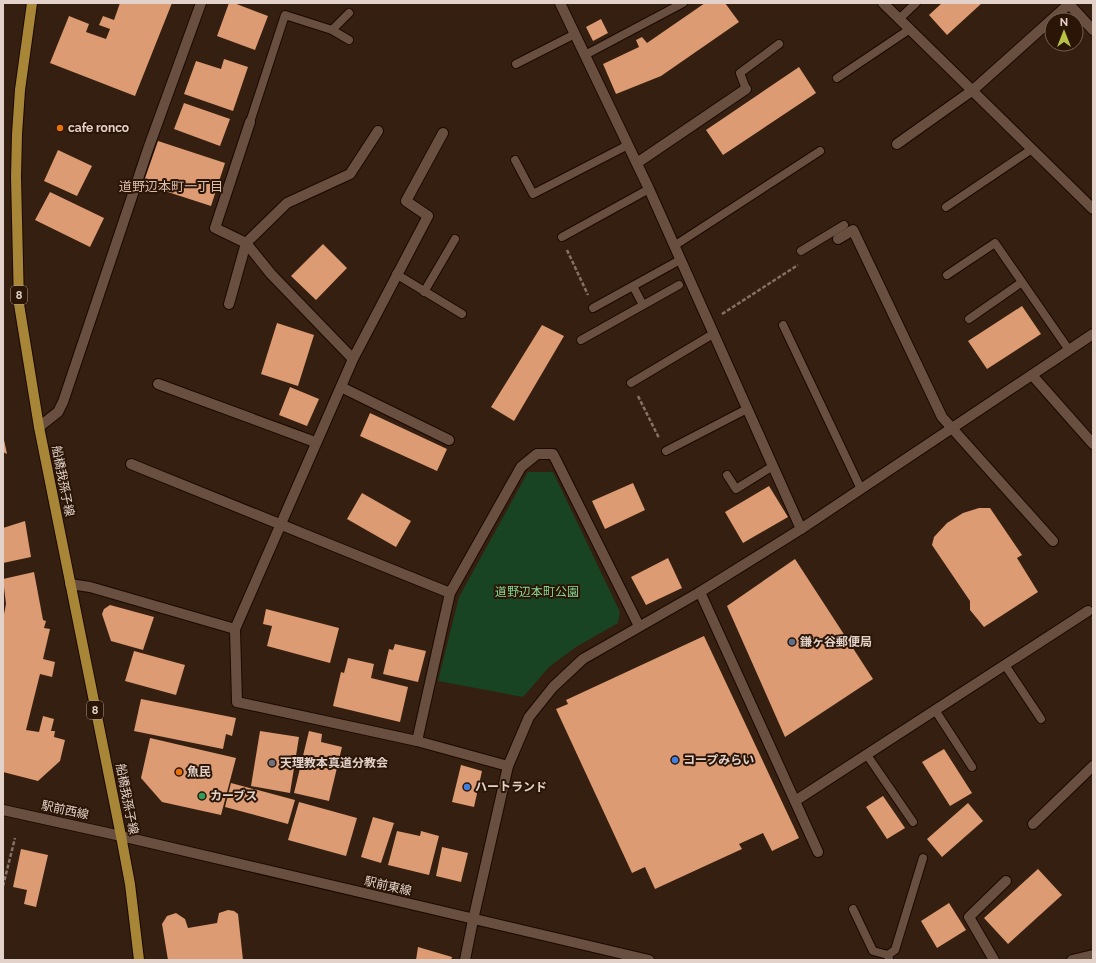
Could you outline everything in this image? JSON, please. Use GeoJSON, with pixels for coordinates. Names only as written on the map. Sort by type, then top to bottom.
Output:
{"type":"FeatureCollection","features":[{"type":"Feature","properties":{"kind":"main road","name":"船橋我孫子線"},"geometry":{"type":"LineString","coordinates":[[32,3],[18,119],[16,246],[21,320],[70,584],[130,884],[139,960]]}},
{"type":"Feature","properties":{"kind":"street"},"geometry":{"type":"LineString","coordinates":[[40,427],[58,412],[63,402],[148,149],[201,3]]}},
{"type":"Feature","properties":{"kind":"street"},"geometry":{"type":"LineString","coordinates":[[560,3],[649,189],[801,529]]}},
{"type":"Feature","properties":{"kind":"street"},"geometry":{"type":"LineString","coordinates":[[883,3],[1093,209]]}},
{"type":"Feature","properties":{"kind":"street"},"geometry":{"type":"LineString","coordinates":[[897,144],[973,90],[1069,4],[1093,30]]}},
{"type":"Feature","properties":{"kind":"street"},"geometry":{"type":"LineString","coordinates":[[637,163],[746,89]]}},
{"type":"Feature","properties":{"kind":"street"},"geometry":{"type":"LineString","coordinates":[[250,122],[215,228],[246,243],[271,274],[353,359]]}},
{"type":"Feature","properties":{"kind":"street"},"geometry":{"type":"LineString","coordinates":[[229,304],[246,243],[287,203],[350,174],[378,131]]}},
{"type":"Feature","properties":{"kind":"street"},"geometry":{"type":"LineString","coordinates":[[443,133],[406,201],[428,216],[396,274],[353,359],[315,442],[235,629],[237,702],[417,741],[508,766]]}},
{"type":"Feature","properties":{"kind":"street"},"geometry":{"type":"LineString","coordinates":[[836,235],[853,230],[942,417],[1052,541]]}},
{"type":"Feature","properties":{"kind":"street"},"geometry":{"type":"LineString","coordinates":[[465,960],[508,766],[529,717],[553,687],[583,659],[700,592],[801,529],[1093,334]]}},
{"type":"Feature","properties":{"kind":"street"},"geometry":{"type":"LineString","coordinates":[[1032,375],[1093,444]]}},
{"type":"Feature","properties":{"kind":"street"},"geometry":{"type":"LineString","coordinates":[[158,384],[315,442]]}},
{"type":"Feature","properties":{"kind":"street"},"geometry":{"type":"LineString","coordinates":[[341,387],[449,440]]}},
{"type":"Feature","properties":{"kind":"street"},"geometry":{"type":"LineString","coordinates":[[417,741],[450,593],[521,467],[537,454],[553,454],[639,626]]}},
{"type":"Feature","properties":{"kind":"street"},"geometry":{"type":"LineString","coordinates":[[131,464],[450,593]]}},
{"type":"Feature","properties":{"kind":"street"},"geometry":{"type":"LineString","coordinates":[[70,584],[90,587],[235,629]]}},
{"type":"Feature","properties":{"kind":"street"},"geometry":{"type":"LineString","coordinates":[[700,592],[818,852]]}},
{"type":"Feature","properties":{"kind":"street"},"geometry":{"type":"LineString","coordinates":[[795,801],[1088,611]]}},
{"type":"Feature","properties":{"kind":"street"},"geometry":{"type":"LineString","coordinates":[[1033,824],[1091,773]]}},
{"type":"Feature","properties":{"kind":"street","name":"駅前西線"},"geometry":{"type":"LineString","coordinates":[[3,810],[121,836]]}},
{"type":"Feature","properties":{"kind":"street","name":"駅前東線"},"geometry":{"type":"LineString","coordinates":[[121,836],[473,920],[649,960]]}},
{"type":"Feature","properties":{"kind":"street"},"geometry":{"type":"LineString","coordinates":[[994,960],[969,917],[1006,881]]}},
{"type":"Feature","properties":{"kind":"street"},"geometry":{"type":"LineString","coordinates":[[1072,960],[1093,955]]}},
{"type":"Feature","properties":{"kind":"lane"},"geometry":{"type":"LineString","coordinates":[[585,55],[683,3]]}},
{"type":"Feature","properties":{"kind":"lane"},"geometry":{"type":"LineString","coordinates":[[900,19],[916,3]]}},
{"type":"Feature","properties":{"kind":"lane"},"geometry":{"type":"LineString","coordinates":[[332,30],[349,13]]}},
{"type":"Feature","properties":{"kind":"lane"},"geometry":{"type":"LineString","coordinates":[[250,122],[285,15],[332,30],[349,40]]}},
{"type":"Feature","properties":{"kind":"lane"},"geometry":{"type":"LineString","coordinates":[[837,78],[910,29]]}},
{"type":"Feature","properties":{"kind":"lane"},"geometry":{"type":"LineString","coordinates":[[516,64],[575,34]]}},
{"type":"Feature","properties":{"kind":"lane"},"geometry":{"type":"LineString","coordinates":[[746,89],[740,73],[780,44]]}},
{"type":"Feature","properties":{"kind":"lane"},"geometry":{"type":"LineString","coordinates":[[515,160],[533,194],[628,145]]}},
{"type":"Feature","properties":{"kind":"lane"},"geometry":{"type":"LineString","coordinates":[[946,207],[1032,149]]}},
{"type":"Feature","properties":{"kind":"lane"},"geometry":{"type":"LineString","coordinates":[[674,246],[820,151]]}},
{"type":"Feature","properties":{"kind":"lane"},"geometry":{"type":"LineString","coordinates":[[562,237],[649,189]]}},
{"type":"Feature","properties":{"kind":"lane"},"geometry":{"type":"LineString","coordinates":[[801,251],[836,235],[844,225]]}},
{"type":"Feature","properties":{"kind":"lane"},"geometry":{"type":"LineString","coordinates":[[424,292],[455,239]]}},
{"type":"Feature","properties":{"kind":"lane"},"geometry":{"type":"LineString","coordinates":[[947,275],[994,243],[1070,350]]}},
{"type":"Feature","properties":{"kind":"lane"},"geometry":{"type":"LineString","coordinates":[[593,308],[680,260]]}},
{"type":"Feature","properties":{"kind":"lane"},"geometry":{"type":"LineString","coordinates":[[396,274],[462,314]]}},
{"type":"Feature","properties":{"kind":"lane"},"geometry":{"type":"LineString","coordinates":[[969,319],[1022,282]]}},
{"type":"Feature","properties":{"kind":"lane"},"geometry":{"type":"LineString","coordinates":[[581,340],[679,285]]}},
{"type":"Feature","properties":{"kind":"lane"},"geometry":{"type":"LineString","coordinates":[[633,286],[643,305]]}},
{"type":"Feature","properties":{"kind":"lane"},"geometry":{"type":"LineString","coordinates":[[784,325],[861,489]]}},
{"type":"Feature","properties":{"kind":"lane"},"geometry":{"type":"LineString","coordinates":[[631,383],[713,334]]}},
{"type":"Feature","properties":{"kind":"lane"},"geometry":{"type":"LineString","coordinates":[[666,451],[747,409]]}},
{"type":"Feature","properties":{"kind":"lane"},"geometry":{"type":"LineString","coordinates":[[728,475],[736,489],[773,466]]}},
{"type":"Feature","properties":{"kind":"lane"},"geometry":{"type":"LineString","coordinates":[[1006,665],[1041,719]]}},
{"type":"Feature","properties":{"kind":"lane"},"geometry":{"type":"LineString","coordinates":[[935,710],[972,766]]}},
{"type":"Feature","properties":{"kind":"lane"},"geometry":{"type":"LineString","coordinates":[[867,754],[913,822]]}},
{"type":"Feature","properties":{"kind":"lane"},"geometry":{"type":"LineString","coordinates":[[853,909],[873,951],[889,958],[895,950],[923,858]]}},
{"type":"Feature","properties":{"kind":"path"},"geometry":{"type":"LineString","coordinates":[[562,237],[593,308]]}},
{"type":"Feature","properties":{"kind":"path"},"geometry":{"type":"LineString","coordinates":[[708,323],[799,264]]}},
{"type":"Feature","properties":{"kind":"path"},"geometry":{"type":"LineString","coordinates":[[631,383],[666,451]]}},
{"type":"Feature","properties":{"kind":"path"},"geometry":{"type":"LineString","coordinates":[[3,886],[15,838]]}},
{"type":"Feature","properties":{"kind":"green space","name":"道野辺本町公園"},"geometry":{"type":"Polygon","coordinates":[[[528,472],[553,472],[620,612],[618,623],[576,647],[549,667],[523,697],[438,681],[459,597],[528,472]]]}},
{"type":"Feature","properties":{"kind":"building"},"geometry":{"type":"Polygon","coordinates":[[[120,3],[172,3],[135,96],[50,63],[69,16],[89,24],[86,32],[106,39],[110,29],[99,25],[103,16],[114,20],[120,3]]]}},
{"type":"Feature","properties":{"kind":"building"},"geometry":{"type":"Polygon","coordinates":[[[229,3],[234,3],[268,16],[255,50],[217,36],[229,3]]]}},
{"type":"Feature","properties":{"kind":"building"},"geometry":{"type":"Polygon","coordinates":[[[705,3],[725,3],[739,22],[661,76],[616,94],[603,64],[639,47],[636,40],[642,37],[647,43],[705,3]]]}},
{"type":"Feature","properties":{"kind":"building"},"geometry":{"type":"Polygon","coordinates":[[[942,3],[982,3],[947,35],[929,15],[942,3]]]}},
{"type":"Feature","properties":{"kind":"building"},"geometry":{"type":"Polygon","coordinates":[[[601,19],[608,33],[593,41],[586,27],[601,19]]]}},
{"type":"Feature","properties":{"kind":"building"},"geometry":{"type":"Polygon","coordinates":[[[224,59],[248,67],[233,111],[184,94],[196,61],[221,69],[224,59]]]}},
{"type":"Feature","properties":{"kind":"building"},"geometry":{"type":"Polygon","coordinates":[[[799,67],[816,93],[723,155],[706,130],[799,67]]]}},
{"type":"Feature","properties":{"kind":"building"},"geometry":{"type":"Polygon","coordinates":[[[184,103],[230,119],[220,146],[174,129],[184,103]]]}},
{"type":"Feature","properties":{"kind":"building"},"geometry":{"type":"Polygon","coordinates":[[[158,141],[225,163],[211,206],[143,184],[158,141]]]}},
{"type":"Feature","properties":{"kind":"building"},"geometry":{"type":"Polygon","coordinates":[[[58,150],[92,166],[77,196],[44,181],[58,150]]]}},
{"type":"Feature","properties":{"kind":"building"},"geometry":{"type":"Polygon","coordinates":[[[50,192],[104,218],[90,247],[35,220],[50,192]]]}},
{"type":"Feature","properties":{"kind":"building"},"geometry":{"type":"Polygon","coordinates":[[[323,244],[347,268],[316,300],[291,276],[323,244]]]}},
{"type":"Feature","properties":{"kind":"building"},"geometry":{"type":"Polygon","coordinates":[[[1022,306],[1041,334],[987,369],[968,341],[1022,306]]]}},
{"type":"Feature","properties":{"kind":"building"},"geometry":{"type":"Polygon","coordinates":[[[277,323],[314,335],[298,386],[261,374],[277,323]]]}},
{"type":"Feature","properties":{"kind":"building"},"geometry":{"type":"Polygon","coordinates":[[[542,325],[564,336],[514,421],[491,407],[542,325]]]}},
{"type":"Feature","properties":{"kind":"building"},"geometry":{"type":"Polygon","coordinates":[[[290,387],[319,399],[307,426],[279,415],[290,387]]]}},
{"type":"Feature","properties":{"kind":"building"},"geometry":{"type":"Polygon","coordinates":[[[370,413],[447,449],[437,471],[360,436],[370,413]]]}},
{"type":"Feature","properties":{"kind":"building"},"geometry":{"type":"Polygon","coordinates":[[[4,440],[7,454],[3,452],[4,440]]]}},
{"type":"Feature","properties":{"kind":"building"},"geometry":{"type":"Polygon","coordinates":[[[633,483],[645,510],[605,529],[592,501],[633,483]]]}},
{"type":"Feature","properties":{"kind":"building"},"geometry":{"type":"Polygon","coordinates":[[[769,486],[788,517],[743,543],[725,512],[769,486]]]}},
{"type":"Feature","properties":{"kind":"building"},"geometry":{"type":"Polygon","coordinates":[[[362,493],[411,521],[396,547],[347,519],[362,493]]]}},
{"type":"Feature","properties":{"kind":"building"},"geometry":{"type":"Polygon","coordinates":[[[979,508],[990,508],[1022,555],[1017,558],[1038,592],[984,627],[970,610],[970,601],[932,545],[934,537],[947,523],[963,513],[979,508]]]}},
{"type":"Feature","properties":{"kind":"building"},"geometry":{"type":"Polygon","coordinates":[[[25,521],[31,557],[3,563],[3,528],[25,521]]]}},
{"type":"Feature","properties":{"kind":"building"},"geometry":{"type":"Polygon","coordinates":[[[668,558],[682,588],[646,605],[631,577],[668,558]]]}},
{"type":"Feature","properties":{"kind":"building"},"geometry":{"type":"Polygon","coordinates":[[[795,559],[873,679],[785,737],[727,606],[795,559]]]}},
{"type":"Feature","properties":{"kind":"building"},"geometry":{"type":"Polygon","coordinates":[[[34,572],[43,620],[46,621],[44,628],[50,629],[43,659],[55,662],[52,677],[40,674],[26,730],[39,732],[43,716],[54,719],[51,731],[55,731],[54,737],[65,740],[60,761],[38,781],[3,772],[3,619],[6,604],[3,579],[34,572]]]}},
{"type":"Feature","properties":{"kind":"building"},"geometry":{"type":"Polygon","coordinates":[[[110,605],[154,617],[143,650],[111,641],[102,614],[104,609],[110,605]]]}},
{"type":"Feature","properties":{"kind":"building"},"geometry":{"type":"Polygon","coordinates":[[[266,609],[339,628],[330,663],[267,646],[272,626],[263,624],[266,609]]]}},
{"type":"Feature","properties":{"kind":"building"},"geometry":{"type":"Polygon","coordinates":[[[704,636],[799,838],[772,851],[763,833],[739,844],[742,849],[655,889],[645,867],[632,873],[556,709],[568,704],[566,700],[704,636]]]}},
{"type":"Feature","properties":{"kind":"building"},"geometry":{"type":"Polygon","coordinates":[[[395,644],[426,651],[418,682],[383,674],[389,649],[393,650],[395,644]]]}},
{"type":"Feature","properties":{"kind":"building"},"geometry":{"type":"Polygon","coordinates":[[[134,651],[185,665],[176,695],[125,681],[134,651]]]}},
{"type":"Feature","properties":{"kind":"building"},"geometry":{"type":"Polygon","coordinates":[[[348,658],[374,664],[371,678],[408,687],[400,722],[333,706],[341,672],[344,673],[348,658]]]}},
{"type":"Feature","properties":{"kind":"building"},"geometry":{"type":"Polygon","coordinates":[[[141,699],[236,718],[232,736],[226,734],[223,749],[134,731],[141,699]]]}},
{"type":"Feature","properties":{"kind":"building"},"geometry":{"type":"Polygon","coordinates":[[[260,731],[299,737],[290,793],[251,786],[260,731]]]}},
{"type":"Feature","properties":{"kind":"building"},"geometry":{"type":"Polygon","coordinates":[[[309,731],[322,734],[321,742],[342,747],[329,801],[294,793],[309,731]]]}},
{"type":"Feature","properties":{"kind":"building"},"geometry":{"type":"Polygon","coordinates":[[[150,738],[236,758],[221,815],[162,802],[141,778],[150,738]]]}},
{"type":"Feature","properties":{"kind":"building"},"geometry":{"type":"Polygon","coordinates":[[[944,749],[972,793],[950,806],[922,762],[944,749]]]}},
{"type":"Feature","properties":{"kind":"building","name":"ハートランド"},"geometry":{"type":"Polygon","coordinates":[[[461,765],[482,771],[474,807],[452,802],[461,765]]]}},
{"type":"Feature","properties":{"kind":"building"},"geometry":{"type":"Polygon","coordinates":[[[231,783],[295,800],[288,824],[225,807],[231,783]]]}},
{"type":"Feature","properties":{"kind":"building"},"geometry":{"type":"Polygon","coordinates":[[[883,796],[905,828],[887,839],[866,807],[883,796]]]}},
{"type":"Feature","properties":{"kind":"building"},"geometry":{"type":"Polygon","coordinates":[[[299,802],[357,818],[346,856],[288,840],[299,802]]]}},
{"type":"Feature","properties":{"kind":"building"},"geometry":{"type":"Polygon","coordinates":[[[968,803],[983,821],[942,857],[927,839],[968,803]]]}},
{"type":"Feature","properties":{"kind":"building"},"geometry":{"type":"Polygon","coordinates":[[[373,817],[394,823],[381,863],[361,857],[373,817]]]}},
{"type":"Feature","properties":{"kind":"building"},"geometry":{"type":"Polygon","coordinates":[[[397,831],[420,836],[421,831],[439,836],[429,875],[388,865],[397,831]]]}},
{"type":"Feature","properties":{"kind":"building"},"geometry":{"type":"Polygon","coordinates":[[[442,847],[468,853],[461,882],[436,876],[442,847]]]}},
{"type":"Feature","properties":{"kind":"building"},"geometry":{"type":"Polygon","coordinates":[[[21,849],[48,855],[36,907],[24,904],[27,890],[13,887],[21,849]]]}},
{"type":"Feature","properties":{"kind":"building"},"geometry":{"type":"Polygon","coordinates":[[[1038,869],[1062,895],[1008,944],[984,918],[1038,869]]]}},
{"type":"Feature","properties":{"kind":"building"},"geometry":{"type":"Polygon","coordinates":[[[949,903],[966,930],[937,948],[921,921],[949,903]]]}},
{"type":"Feature","properties":{"kind":"building"},"geometry":{"type":"Polygon","coordinates":[[[228,910],[234,911],[238,914],[243,960],[168,960],[162,924],[167,916],[176,913],[185,919],[188,928],[217,923],[219,913],[228,910]]]}},
{"type":"Feature","properties":{"kind":"building"},"geometry":{"type":"Polygon","coordinates":[[[418,947],[452,957],[451,960],[416,960],[418,947]]]}},
{"type":"Feature","properties":{"kind":"place","name":"cafe ronco"},"geometry":{"type":"Point","coordinates":[60,128]}},
{"type":"Feature","properties":{"kind":"place","name":"鎌ヶ谷郵便局"},"geometry":{"type":"Point","coordinates":[792,642]}},
{"type":"Feature","properties":{"kind":"place","name":"コープみらい"},"geometry":{"type":"Point","coordinates":[675,760]}},
{"type":"Feature","properties":{"kind":"place","name":"天理教本真道分教会"},"geometry":{"type":"Point","coordinates":[272,763]}},
{"type":"Feature","properties":{"kind":"place","name":"魚民"},"geometry":{"type":"Point","coordinates":[179,772]}},
{"type":"Feature","properties":{"kind":"place","name":"ハートランド"},"geometry":{"type":"Point","coordinates":[467,787]}},
{"type":"Feature","properties":{"kind":"place","name":"カーブス"},"geometry":{"type":"Point","coordinates":[202,796]}},
{"type":"Feature","properties":{"kind":"district","name":"道野辺本町一丁目"},"geometry":{"type":"Point","coordinates":[171,186]}}]}
